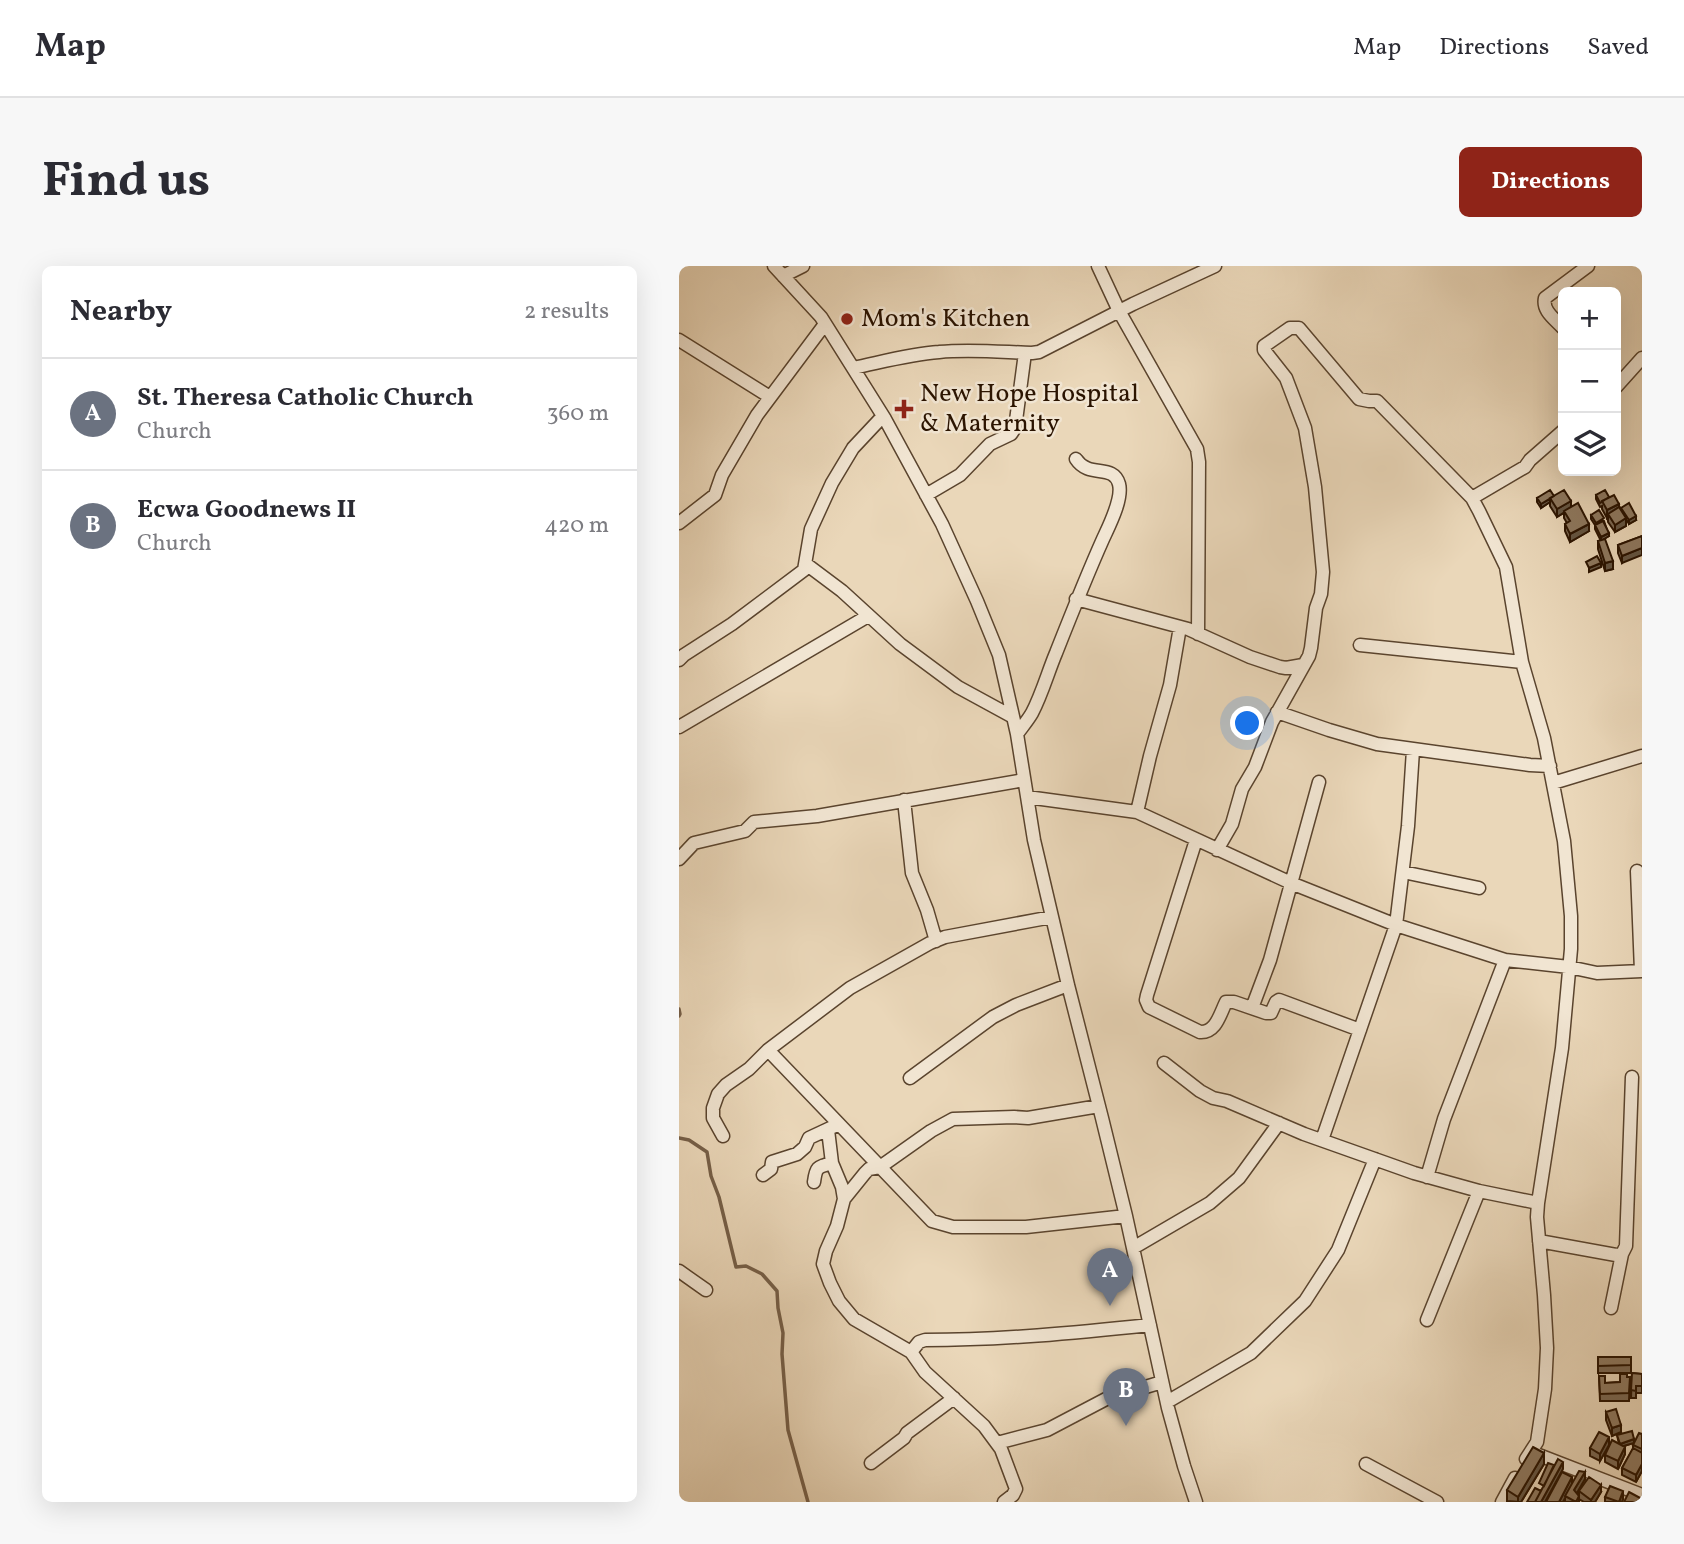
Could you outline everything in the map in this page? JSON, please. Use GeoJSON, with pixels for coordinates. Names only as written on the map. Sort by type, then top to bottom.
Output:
{"type":"FeatureCollection","features":[{"type":"Feature","properties":{"kind":"street"},"geometry":{"type":"LineString","coordinates":[[774,266],[825,324],[883,416],[941,524],[999,655],[1017,734],[1034,840],[1126,1216],[1162,1382],[1196,1502]]}},
{"type":"Feature","properties":{"kind":"street"},"geometry":{"type":"LineString","coordinates":[[783,276],[803,266]]}},
{"type":"Feature","properties":{"kind":"street"},"geometry":{"type":"LineString","coordinates":[[1098,266],[1119,311],[1197,449],[1198,634]]}},
{"type":"Feature","properties":{"kind":"street"},"geometry":{"type":"LineString","coordinates":[[853,368],[941,351],[1039,352],[1215,266]]}},
{"type":"Feature","properties":{"kind":"street"},"geometry":{"type":"LineString","coordinates":[[1560,287],[1588,266]]}},
{"type":"Feature","properties":{"kind":"street"},"geometry":{"type":"LineString","coordinates":[[1558,288],[1545,298],[1545,309],[1558,323]]}},
{"type":"Feature","properties":{"kind":"street"},"geometry":{"type":"LineString","coordinates":[[679,523],[715,495],[722,475],[757,415],[825,324]]}},
{"type":"Feature","properties":{"kind":"street"},"geometry":{"type":"LineString","coordinates":[[1217,850],[1232,824],[1242,789],[1255,767],[1272,722],[1309,656],[1315,611],[1321,594],[1323,572],[1315,487],[1305,428],[1286,379],[1265,353],[1264,346],[1290,328],[1299,328],[1359,399],[1377,401],[1472,498],[1506,567],[1522,662],[1544,738],[1564,841],[1571,916],[1569,967],[1562,1048],[1538,1203],[1547,1348],[1546,1376],[1537,1442],[1501,1502]]}},
{"type":"Feature","properties":{"kind":"street"},"geometry":{"type":"LineString","coordinates":[[679,340],[770,397]]}},
{"type":"Feature","properties":{"kind":"street"},"geometry":{"type":"LineString","coordinates":[[926,495],[960,475],[990,444],[1011,434],[1015,428],[1025,353]]}},
{"type":"Feature","properties":{"kind":"street"},"geometry":{"type":"LineString","coordinates":[[1621,381],[1642,358]]}},
{"type":"Feature","properties":{"kind":"street"},"geometry":{"type":"LineString","coordinates":[[681,653],[732,624],[804,570],[811,529],[832,483],[853,448],[883,416]]}},
{"type":"Feature","properties":{"kind":"street"},"geometry":{"type":"LineString","coordinates":[[1472,498],[1518,472],[1558,436]]}},
{"type":"Feature","properties":{"kind":"street"},"geometry":{"type":"LineString","coordinates":[[1017,734],[1032,713],[1119,496],[1116,478],[1109,472],[1090,470],[1080,465],[1076,458]]}},
{"type":"Feature","properties":{"kind":"street"},"geometry":{"type":"LineString","coordinates":[[806,564],[842,591],[899,644],[958,687],[1013,717]]}},
{"type":"Feature","properties":{"kind":"street"},"geometry":{"type":"LineString","coordinates":[[1076,599],[1180,627],[1280,667],[1303,665]]}},
{"type":"Feature","properties":{"kind":"street"},"geometry":{"type":"LineString","coordinates":[[679,727],[868,616]]}},
{"type":"Feature","properties":{"kind":"street"},"geometry":{"type":"LineString","coordinates":[[1137,812],[1170,685],[1180,627]]}},
{"type":"Feature","properties":{"kind":"street"},"geometry":{"type":"LineString","coordinates":[[1360,645],[1522,662]]}},
{"type":"Feature","properties":{"kind":"street"},"geometry":{"type":"LineString","coordinates":[[1277,712],[1377,744],[1550,766]]}},
{"type":"Feature","properties":{"kind":"street"},"geometry":{"type":"LineString","coordinates":[[1322,1140],[1396,925],[1408,826],[1413,750]]}},
{"type":"Feature","properties":{"kind":"street"},"geometry":{"type":"LineString","coordinates":[[1553,783],[1642,756]]}},
{"type":"Feature","properties":{"kind":"street"},"geometry":{"type":"LineString","coordinates":[[679,859],[694,843],[745,831],[754,822],[817,816],[1024,780]]}},
{"type":"Feature","properties":{"kind":"street"},"geometry":{"type":"LineString","coordinates":[[1252,1008],[1270,960],[1319,782]]}},
{"type":"Feature","properties":{"kind":"street"},"geometry":{"type":"LineString","coordinates":[[1027,797],[1137,812],[1291,883],[1396,925],[1505,960],[1597,973],[1641,971],[1637,871]]}},
{"type":"Feature","properties":{"kind":"street"},"geometry":{"type":"LineString","coordinates":[[904,800],[912,873],[936,941]]}},
{"type":"Feature","properties":{"kind":"street"},"geometry":{"type":"LineString","coordinates":[[1196,840],[1146,1000],[1149,1007],[1207,1033],[1213,1029],[1226,1002],[1271,1013],[1279,1000],[1360,1030]]}},
{"type":"Feature","properties":{"kind":"street"},"geometry":{"type":"LineString","coordinates":[[1403,872],[1479,888]]}},
{"type":"Feature","properties":{"kind":"street"},"geometry":{"type":"LineString","coordinates":[[723,1136],[713,1118],[718,1094],[768,1050],[850,988],[945,937],[1052,917]]}},
{"type":"Feature","properties":{"kind":"street"},"geometry":{"type":"LineString","coordinates":[[1427,1177],[1444,1119],[1505,960]]}},
{"type":"Feature","properties":{"kind":"street"},"geometry":{"type":"LineString","coordinates":[[909,1078],[993,1017],[1068,985]]}},
{"type":"Feature","properties":{"kind":"street"},"geometry":{"type":"LineString","coordinates":[[768,1050],[833,1127],[880,1167],[932,1221],[953,1227],[1027,1227],[1126,1216]]}},
{"type":"Feature","properties":{"kind":"street"},"geometry":{"type":"LineString","coordinates":[[1164,1063],[1213,1098],[1227,1101],[1322,1140],[1427,1177],[1538,1203]]}},
{"type":"Feature","properties":{"kind":"street"},"geometry":{"type":"LineString","coordinates":[[1611,1308],[1626,1246],[1632,1077]]}},
{"type":"Feature","properties":{"kind":"street"},"geometry":{"type":"LineString","coordinates":[[844,1199],[869,1169],[880,1167],[953,1119],[1014,1116],[1028,1118],[1100,1106]]}},
{"type":"Feature","properties":{"kind":"street"},"geometry":{"type":"LineString","coordinates":[[1133,1248],[1210,1203],[1239,1178],[1279,1123]]}},
{"type":"Feature","properties":{"kind":"street"},"geometry":{"type":"LineString","coordinates":[[833,1127],[832,1163],[844,1199],[837,1226],[826,1251],[824,1264],[830,1283],[839,1301],[854,1319],[911,1352],[925,1372],[984,1426],[1001,1449],[1016,1489],[1004,1502]]}},
{"type":"Feature","properties":{"kind":"street"},"geometry":{"type":"LineString","coordinates":[[763,1175],[771,1169],[772,1163],[797,1154],[809,1139],[833,1127]]}},
{"type":"Feature","properties":{"kind":"street"},"geometry":{"type":"LineString","coordinates":[[1167,1402],[1251,1353],[1305,1301],[1338,1250],[1375,1159]]}},
{"type":"Feature","properties":{"kind":"street"},"geometry":{"type":"LineString","coordinates":[[814,1182],[820,1166],[832,1163]]}},
{"type":"Feature","properties":{"kind":"street"},"geometry":{"type":"LineString","coordinates":[[1427,1320],[1479,1191]]}},
{"type":"Feature","properties":{"kind":"street"},"geometry":{"type":"LineString","coordinates":[[1539,1241],[1622,1254]]}},
{"type":"Feature","properties":{"kind":"street"},"geometry":{"type":"LineString","coordinates":[[679,1271],[706,1290]]}},
{"type":"Feature","properties":{"kind":"street"},"geometry":{"type":"LineString","coordinates":[[911,1352],[919,1342],[925,1340],[1061,1335],[1150,1325]]}},
{"type":"Feature","properties":{"kind":"street"},"geometry":{"type":"LineString","coordinates":[[997,1443],[1047,1430],[1107,1399],[1162,1382]]}},
{"type":"Feature","properties":{"kind":"street"},"geometry":{"type":"LineString","coordinates":[[871,1463],[954,1398]]}},
{"type":"Feature","properties":{"kind":"street"},"geometry":{"type":"LineString","coordinates":[[1530,1452],[1642,1495]]}},
{"type":"Feature","properties":{"kind":"street"},"geometry":{"type":"LineString","coordinates":[[1366,1464],[1437,1502]]}},
{"type":"Feature","properties":{"kind":"building"},"geometry":{"type":"Polygon","coordinates":[[[1550,490],[1554,496],[1541,504],[1537,498],[1550,490]]]}},
{"type":"Feature","properties":{"kind":"building"},"geometry":{"type":"Polygon","coordinates":[[[1564,490],[1571,501],[1557,509],[1550,498],[1564,490]]]}},
{"type":"Feature","properties":{"kind":"building"},"geometry":{"type":"Polygon","coordinates":[[[1605,490],[1609,497],[1600,503],[1596,495],[1605,490]]]}},
{"type":"Feature","properties":{"kind":"building"},"geometry":{"type":"Polygon","coordinates":[[[1614,495],[1619,504],[1607,510],[1602,501],[1614,495]]]}},
{"type":"Feature","properties":{"kind":"building"},"geometry":{"type":"Polygon","coordinates":[[[1578,503],[1589,524],[1570,534],[1565,524],[1570,521],[1564,511],[1578,503]]]}},
{"type":"Feature","properties":{"kind":"building"},"geometry":{"type":"Polygon","coordinates":[[[1629,503],[1636,516],[1629,520],[1621,508],[1629,503]]]}},
{"type":"Feature","properties":{"kind":"building"},"geometry":{"type":"Polygon","coordinates":[[[1619,507],[1626,518],[1615,525],[1608,514],[1619,507]]]}},
{"type":"Feature","properties":{"kind":"building"},"geometry":{"type":"Polygon","coordinates":[[[1599,510],[1604,518],[1596,523],[1591,515],[1599,510]]]}},
{"type":"Feature","properties":{"kind":"building"},"geometry":{"type":"Polygon","coordinates":[[[1603,521],[1609,533],[1601,537],[1595,525],[1603,521]]]}},
{"type":"Feature","properties":{"kind":"building"},"geometry":{"type":"Polygon","coordinates":[[[1642,536],[1642,548],[1622,556],[1618,545],[1642,536]]]}},
{"type":"Feature","properties":{"kind":"building"},"geometry":{"type":"Polygon","coordinates":[[[1605,539],[1613,561],[1605,563],[1598,541],[1605,539]]]}},
{"type":"Feature","properties":{"kind":"building"},"geometry":{"type":"Polygon","coordinates":[[[1597,556],[1601,563],[1589,568],[1586,562],[1597,556]]]}},
{"type":"Feature","properties":{"kind":"building"},"geometry":{"type":"Polygon","coordinates":[[[1598,1357],[1631,1357],[1631,1365],[1598,1366],[1598,1357]]]}},
{"type":"Feature","properties":{"kind":"building"},"geometry":{"type":"Polygon","coordinates":[[[1632,1373],[1642,1374],[1642,1386],[1636,1386],[1636,1391],[1631,1390],[1632,1373]]]}},
{"type":"Feature","properties":{"kind":"building"},"geometry":{"type":"Polygon","coordinates":[[[1620,1374],[1630,1377],[1629,1393],[1600,1394],[1599,1376],[1605,1376],[1605,1383],[1620,1382],[1620,1374]]]}},
{"type":"Feature","properties":{"kind":"building"},"geometry":{"type":"Polygon","coordinates":[[[1616,1409],[1621,1425],[1612,1428],[1606,1412],[1616,1409]]]}},
{"type":"Feature","properties":{"kind":"building"},"geometry":{"type":"Polygon","coordinates":[[[1632,1431],[1634,1439],[1620,1444],[1617,1435],[1632,1431]]]}},
{"type":"Feature","properties":{"kind":"building"},"geometry":{"type":"Polygon","coordinates":[[[1599,1432],[1609,1437],[1600,1454],[1590,1448],[1599,1432]]]}},
{"type":"Feature","properties":{"kind":"building"},"geometry":{"type":"Polygon","coordinates":[[[1639,1433],[1642,1434],[1642,1449],[1633,1445],[1639,1433]]]}},
{"type":"Feature","properties":{"kind":"building"},"geometry":{"type":"Polygon","coordinates":[[[1612,1440],[1625,1447],[1618,1461],[1605,1455],[1612,1440]]]}},
{"type":"Feature","properties":{"kind":"building"},"geometry":{"type":"Polygon","coordinates":[[[1533,1447],[1544,1453],[1518,1497],[1507,1490],[1533,1447]]]}},
{"type":"Feature","properties":{"kind":"building"},"geometry":{"type":"Polygon","coordinates":[[[1633,1448],[1642,1453],[1642,1464],[1636,1475],[1622,1468],[1633,1448]]]}},
{"type":"Feature","properties":{"kind":"building"},"geometry":{"type":"Polygon","coordinates":[[[1558,1459],[1563,1462],[1541,1502],[1535,1502],[1558,1459]]]}},
{"type":"Feature","properties":{"kind":"building"},"geometry":{"type":"Polygon","coordinates":[[[1548,1463],[1554,1465],[1544,1486],[1539,1483],[1548,1463]]]}},
{"type":"Feature","properties":{"kind":"building"},"geometry":{"type":"Polygon","coordinates":[[[1579,1471],[1585,1472],[1574,1490],[1579,1496],[1576,1502],[1565,1496],[1579,1471]]]}},
{"type":"Feature","properties":{"kind":"building"},"geometry":{"type":"Polygon","coordinates":[[[1562,1472],[1572,1477],[1559,1502],[1546,1502],[1562,1472]]]}},
{"type":"Feature","properties":{"kind":"building"},"geometry":{"type":"Polygon","coordinates":[[[1589,1477],[1601,1485],[1591,1500],[1579,1491],[1589,1477]]]}},
{"type":"Feature","properties":{"kind":"building"},"geometry":{"type":"Polygon","coordinates":[[[1610,1486],[1623,1491],[1619,1502],[1605,1497],[1610,1486]]]}},
{"type":"Feature","properties":{"kind":"building"},"geometry":{"type":"Polygon","coordinates":[[[1535,1488],[1541,1491],[1535,1502],[1527,1502],[1535,1488]]]}},
{"type":"Feature","properties":{"kind":"building"},"geometry":{"type":"Polygon","coordinates":[[[1629,1492],[1642,1499],[1642,1502],[1624,1502],[1629,1492]]]}},
{"type":"Feature","properties":{"kind":"waterway"},"geometry":{"type":"LineString","coordinates":[[679,1009],[679,1016]]}},
{"type":"Feature","properties":{"kind":"waterway"},"geometry":{"type":"LineString","coordinates":[[679,1138],[689,1140],[707,1152],[736,1267],[746,1266],[762,1274],[777,1291],[783,1333],[788,1430],[808,1502]]}},
{"type":"Feature","properties":{"kind":"place","name":"Mom's Kitchen"},"geometry":{"type":"Point","coordinates":[847,319]}},
{"type":"Feature","properties":{"kind":"place","name":"New Hope Hospital & Maternity"},"geometry":{"type":"Point","coordinates":[904,409]}},
{"type":"Feature","properties":{"kind":"place","name":"St. Theresa Catholic Church"},"geometry":{"type":"Point","coordinates":[1110,1306]}},
{"type":"Feature","properties":{"kind":"place","name":"Ecwa Goodnews II"},"geometry":{"type":"Point","coordinates":[1126,1426]}}]}
